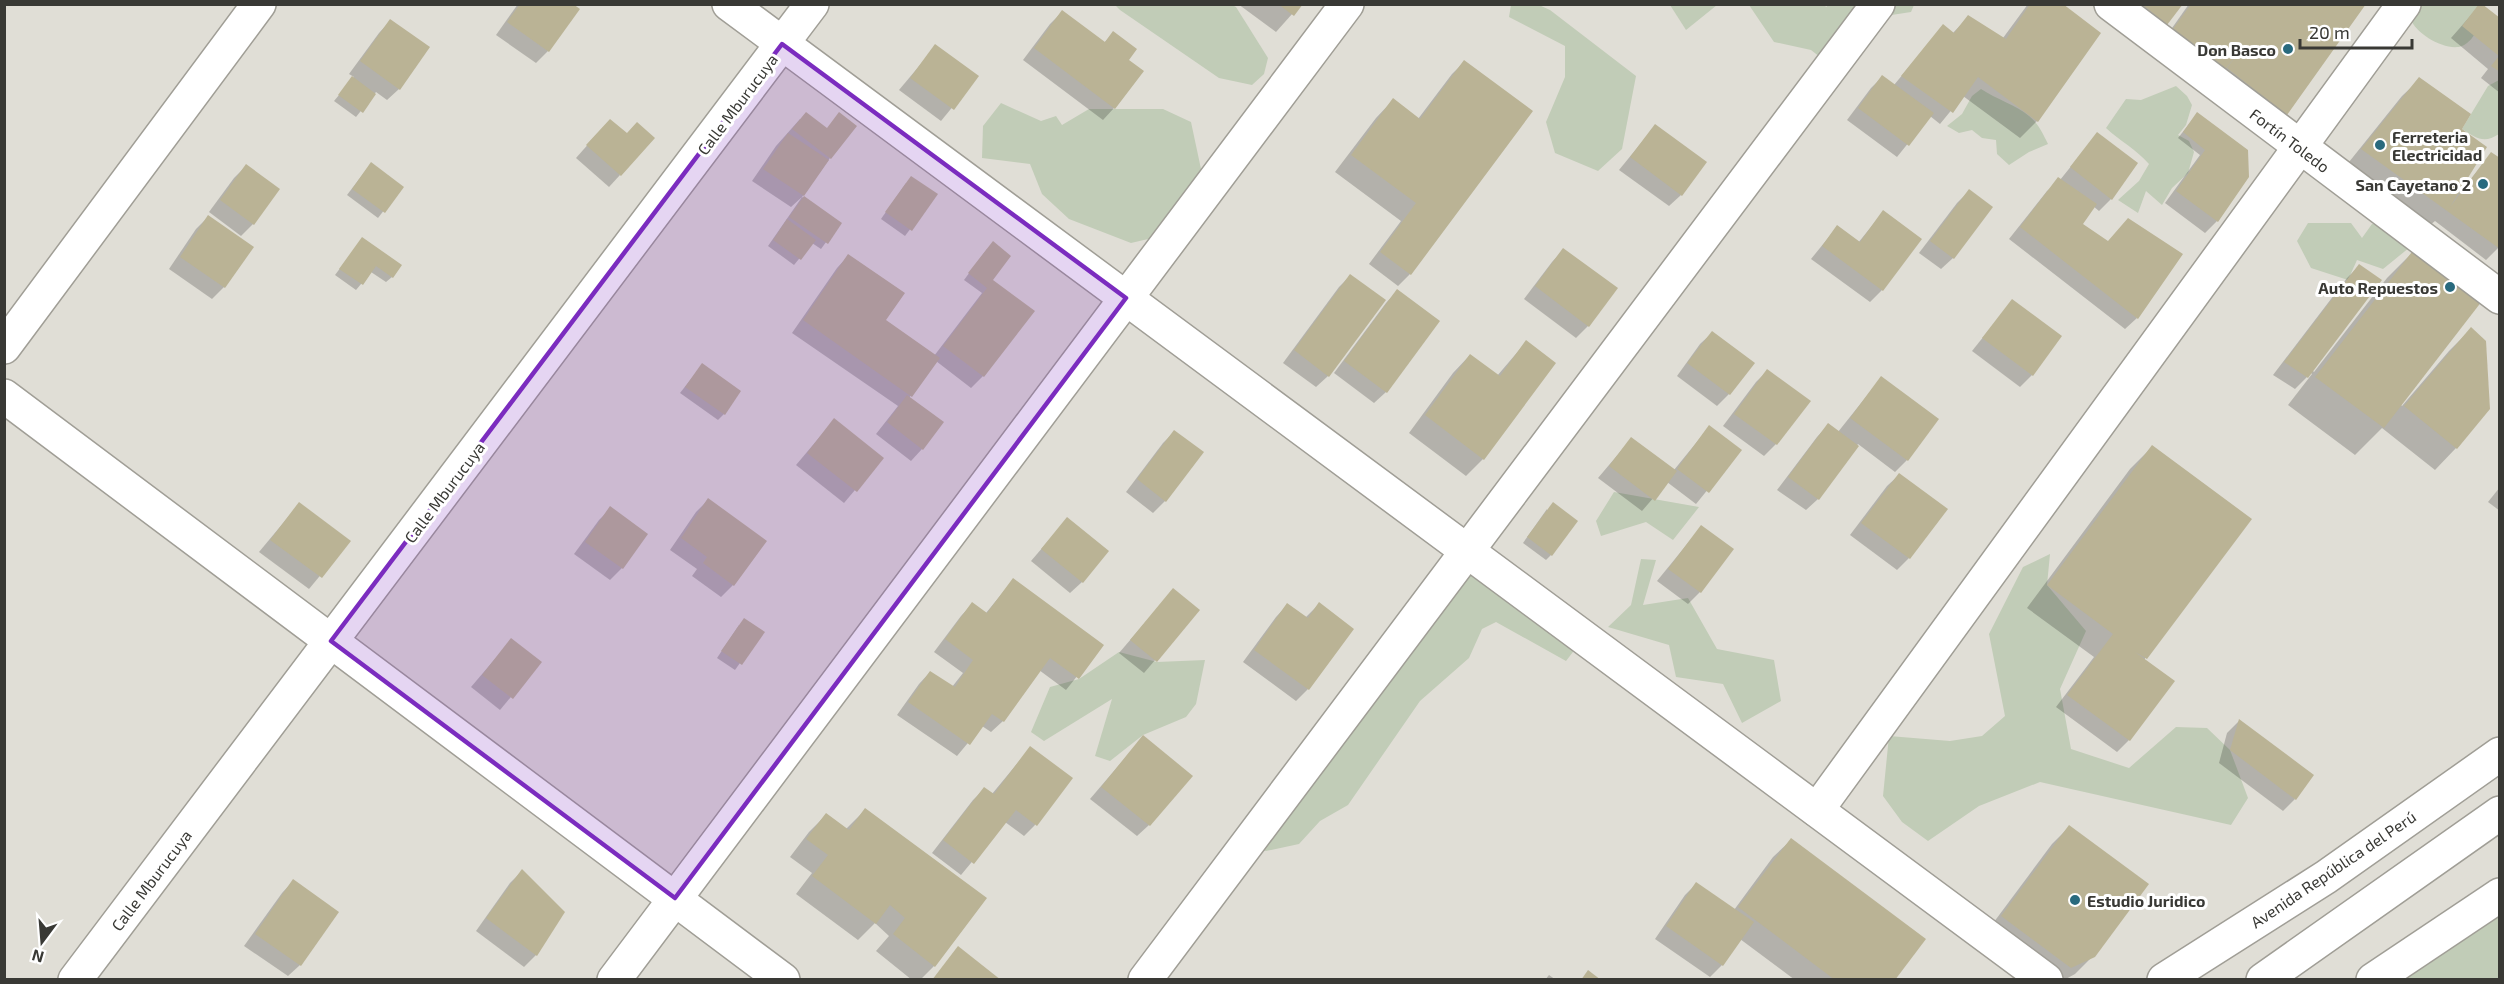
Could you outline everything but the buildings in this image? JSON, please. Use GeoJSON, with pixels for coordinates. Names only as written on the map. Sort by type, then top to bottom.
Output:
{"type":"FeatureCollection","features":[{"type":"Feature","properties":{"kind":"main road"},"geometry":{"type":"LineString","coordinates":[[4,347],[259,4]]}},
{"type":"Feature","properties":{"kind":"main road"},"geometry":{"type":"LineString","coordinates":[[729,4],[2046,980]]}},
{"type":"Feature","properties":{"kind":"main road","name":"Calle Mburucuya"},"geometry":{"type":"LineString","coordinates":[[75,980],[812,4]]}},
{"type":"Feature","properties":{"kind":"main road"},"geometry":{"type":"LineString","coordinates":[[614,980],[1347,4]]}},
{"type":"Feature","properties":{"kind":"main road"},"geometry":{"type":"LineString","coordinates":[[1145,980],[1878,4]]}},
{"type":"Feature","properties":{"kind":"main road","name":"Fortín Toledo"},"geometry":{"type":"LineString","coordinates":[[2110,4],[2300,148],[2497,289]]}},
{"type":"Feature","properties":{"kind":"main road"},"geometry":{"type":"LineString","coordinates":[[1817,810],[2404,4]]}},
{"type":"Feature","properties":{"kind":"main road"},"geometry":{"type":"LineString","coordinates":[[4,396],[783,980]]}},
{"type":"Feature","properties":{"kind":"main road","name":"Avenida República del Perú"},"geometry":{"type":"LineString","coordinates":[[2164,980],[2326,877],[2499,754]]}},
{"type":"Feature","properties":{"kind":"main road"},"geometry":{"type":"LineString","coordinates":[[2263,980],[2499,813]]}},
{"type":"Feature","properties":{"kind":"main road"},"geometry":{"type":"LineString","coordinates":[[2373,980],[2499,895]]}},
{"type":"Feature","properties":{"kind":"highlighted area"},"geometry":{"type":"Polygon","coordinates":[[[782,44],[1126,298],[675,898],[331,641],[782,44]]]}},
{"type":"Feature","properties":{"kind":"green space"},"geometry":{"type":"Polygon","coordinates":[[[1824,4],[1826,7],[1830,4],[1914,5],[1911,12],[1885,16],[1843,75],[1811,50],[1774,42],[1749,5],[1824,4]]]}},
{"type":"Feature","properties":{"kind":"green space"},"geometry":{"type":"Polygon","coordinates":[[[1115,5],[1232,5],[1236,7],[1268,58],[1264,74],[1252,85],[1219,78],[1115,5]]]}},
{"type":"Feature","properties":{"kind":"green space"},"geometry":{"type":"Polygon","coordinates":[[[1511,5],[1539,5],[1550,10],[1636,76],[1622,149],[1598,171],[1555,153],[1546,122],[1565,77],[1565,46],[1509,17],[1511,5]]]}},
{"type":"Feature","properties":{"kind":"green space"},"geometry":{"type":"Polygon","coordinates":[[[1670,5],[1717,5],[1686,30],[1670,5]]]}},
{"type":"Feature","properties":{"kind":"green space"},"geometry":{"type":"Polygon","coordinates":[[[2410,5],[2485,5],[2478,28],[2471,39],[2462,46],[2456,47],[2440,44],[2425,36],[2411,19],[2410,5]]]}},
{"type":"Feature","properties":{"kind":"green space"},"geometry":{"type":"Polygon","coordinates":[[[2499,80],[2499,134],[2489,139],[2476,137],[2462,129],[2488,86],[2499,80]]]}},
{"type":"Feature","properties":{"kind":"green space"},"geometry":{"type":"Polygon","coordinates":[[[2176,86],[2187,96],[2192,105],[2186,125],[2178,135],[2189,141],[2194,152],[2188,173],[2172,188],[2162,205],[2146,191],[2138,213],[2118,200],[2139,181],[2149,164],[2106,128],[2126,99],[2141,100],[2176,86]]]}},
{"type":"Feature","properties":{"kind":"green space"},"geometry":{"type":"Polygon","coordinates":[[[1981,89],[2029,116],[2038,125],[2048,144],[2029,152],[2009,165],[1997,154],[1996,140],[1982,138],[1972,130],[1959,133],[1947,126],[1962,114],[1972,96],[1981,89]]]}},
{"type":"Feature","properties":{"kind":"green space"},"geometry":{"type":"Polygon","coordinates":[[[1001,103],[1041,121],[1056,116],[1062,125],[1089,109],[1163,109],[1191,122],[1201,169],[1161,236],[1131,243],[1069,219],[1042,194],[1030,164],[982,158],[983,126],[1001,103]]]}},
{"type":"Feature","properties":{"kind":"green space"},"geometry":{"type":"Polygon","coordinates":[[[2308,223],[2351,223],[2362,238],[2372,224],[2403,225],[2415,243],[2383,269],[2357,260],[2348,280],[2311,268],[2297,241],[2308,223]]]}},
{"type":"Feature","properties":{"kind":"green space"},"geometry":{"type":"Polygon","coordinates":[[[1614,492],[1699,507],[1673,540],[1646,522],[1601,536],[1596,521],[1614,492]]]}},
{"type":"Feature","properties":{"kind":"green space"},"geometry":{"type":"Polygon","coordinates":[[[2050,554],[2047,585],[2086,631],[2060,689],[2071,749],[2129,768],[2176,727],[2207,728],[2230,750],[2248,798],[2231,825],[2040,782],[1979,806],[1928,841],[1902,822],[1883,796],[1889,736],[1950,741],[1982,736],[2005,716],[1989,634],[2023,567],[2050,554]]]}},
{"type":"Feature","properties":{"kind":"green space"},"geometry":{"type":"Polygon","coordinates":[[[1641,559],[1656,560],[1643,605],[1688,598],[1717,649],[1774,660],[1781,701],[1742,723],[1723,684],[1676,677],[1669,645],[1608,627],[1631,605],[1641,559]]]}},
{"type":"Feature","properties":{"kind":"green space"},"geometry":{"type":"Polygon","coordinates":[[[1483,569],[1576,648],[1566,661],[1496,622],[1482,629],[1469,658],[1420,701],[1348,805],[1320,821],[1299,844],[1261,850],[1431,588],[1483,569]]]}},
{"type":"Feature","properties":{"kind":"green space"},"geometry":{"type":"Polygon","coordinates":[[[1119,652],[1157,662],[1205,660],[1196,704],[1186,717],[1143,735],[1110,761],[1095,756],[1112,699],[1044,741],[1031,732],[1050,687],[1079,679],[1119,652]]]}},
{"type":"Feature","properties":{"kind":"green space"},"geometry":{"type":"Polygon","coordinates":[[[2499,903],[2499,979],[2375,980],[2499,903]]]}},
{"type":"Feature","properties":{"kind":"place","name":"Don Basco"},"geometry":{"type":"Point","coordinates":[2288,49]}},
{"type":"Feature","properties":{"kind":"place","name":"Ferreteria Electricidad"},"geometry":{"type":"Point","coordinates":[2380,145]}},
{"type":"Feature","properties":{"kind":"place","name":"San Cayetano 2"},"geometry":{"type":"Point","coordinates":[2483,184]}},
{"type":"Feature","properties":{"kind":"place","name":"Auto Repuestos"},"geometry":{"type":"Point","coordinates":[2450,287]}},
{"type":"Feature","properties":{"kind":"place","name":"Estudio Juridico"},"geometry":{"type":"Point","coordinates":[2075,900]}}]}
